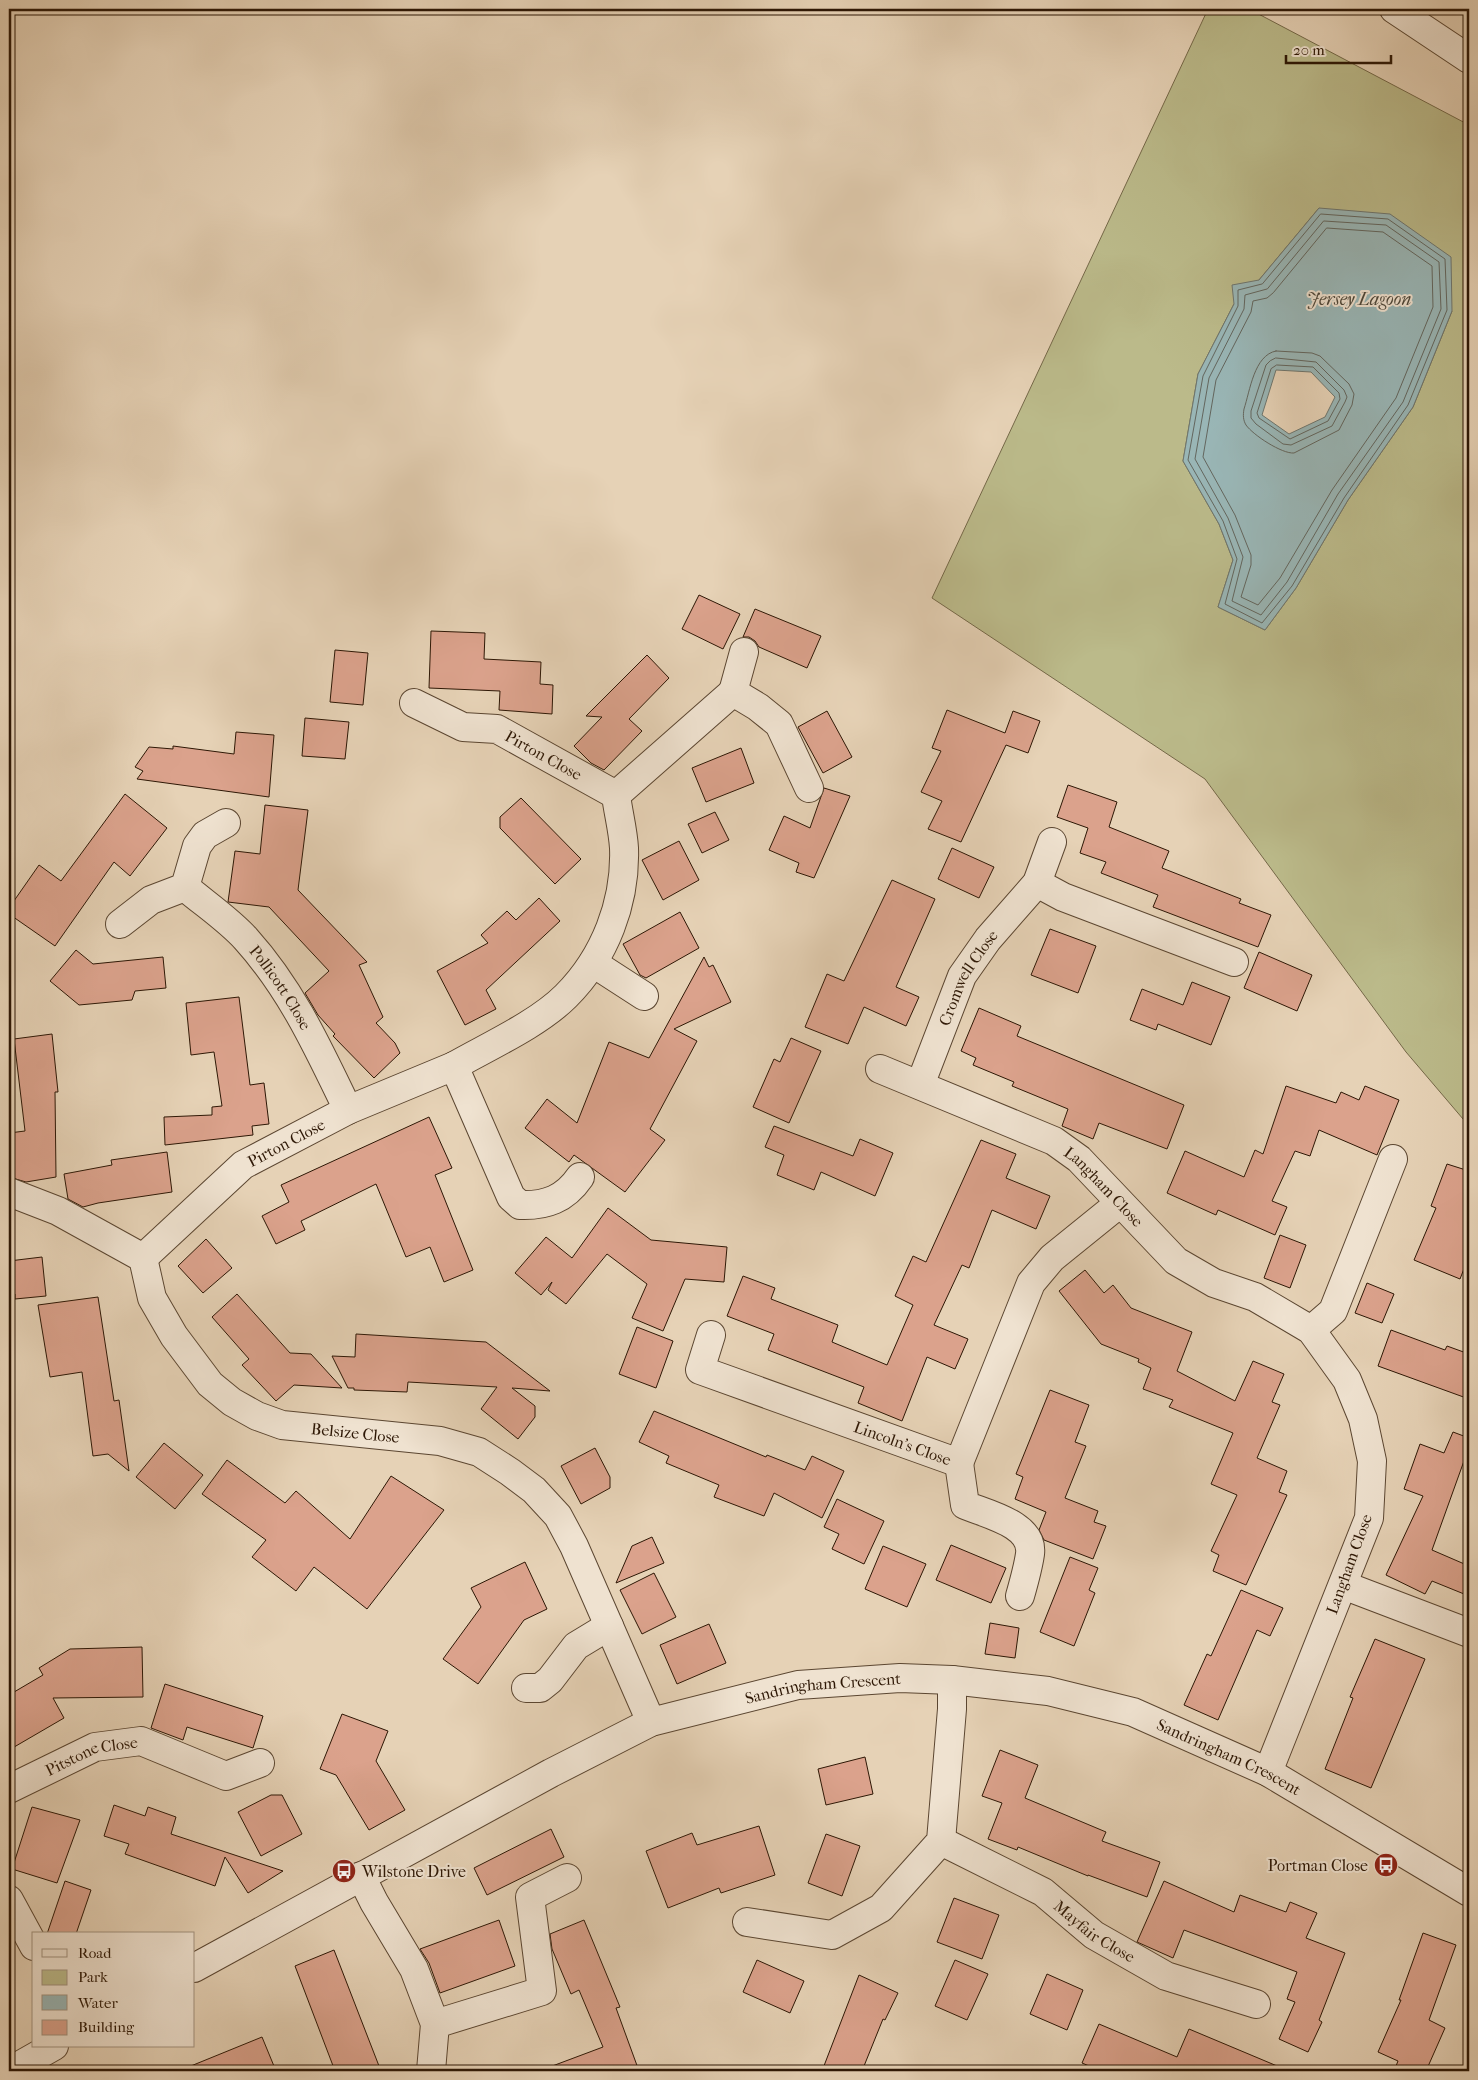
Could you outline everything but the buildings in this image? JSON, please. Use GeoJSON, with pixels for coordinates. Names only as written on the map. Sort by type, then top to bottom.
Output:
{"type":"FeatureCollection","features":[{"type":"Feature","properties":{"kind":"street"},"geometry":{"type":"LineString","coordinates":[[1394,9],[1469,59]]}},
{"type":"Feature","properties":{"kind":"street"},"geometry":{"type":"LineString","coordinates":[[616,795],[733,692],[744,652]]}},
{"type":"Feature","properties":{"kind":"street"},"geometry":{"type":"LineString","coordinates":[[733,692],[758,707],[779,724],[810,788]]}},
{"type":"Feature","properties":{"kind":"street","name":"Pirton Close"},"geometry":{"type":"LineString","coordinates":[[143,1258],[243,1165],[348,1110],[454,1066],[531,1022],[566,996],[594,963],[614,920],[622,880],[624,847],[616,795],[497,729],[463,727],[414,703]]}},
{"type":"Feature","properties":{"kind":"street"},"geometry":{"type":"LineString","coordinates":[[120,924],[151,900],[185,887],[197,846],[205,835],[226,823]]}},
{"type":"Feature","properties":{"kind":"street","name":"Cromwell Close"},"geometry":{"type":"LineString","coordinates":[[920,1085],[962,976],[988,939],[1037,883],[1052,842]]}},
{"type":"Feature","properties":{"kind":"street"},"geometry":{"type":"LineString","coordinates":[[1037,883],[1063,898],[1234,962]]}},
{"type":"Feature","properties":{"kind":"street","name":"Pollicott Close"},"geometry":{"type":"LineString","coordinates":[[185,887],[245,938],[278,978],[310,1030],[348,1110]]}},
{"type":"Feature","properties":{"kind":"street"},"geometry":{"type":"LineString","coordinates":[[594,963],[644,996]]}},
{"type":"Feature","properties":{"kind":"street"},"geometry":{"type":"LineString","coordinates":[[454,1066],[511,1197],[520,1205],[532,1206],[561,1198],[580,1177]]}},
{"type":"Feature","properties":{"kind":"street","name":"Langham Close"},"geometry":{"type":"LineString","coordinates":[[880,1069],[1054,1141],[1079,1159],[1176,1261],[1214,1283],[1255,1297],[1311,1330],[1347,1380],[1363,1419],[1372,1460],[1369,1518],[1268,1772]]}},
{"type":"Feature","properties":{"kind":"street"},"geometry":{"type":"LineString","coordinates":[[1311,1330],[1333,1311],[1393,1159]]}},
{"type":"Feature","properties":{"kind":"street"},"geometry":{"type":"LineString","coordinates":[[9,1192],[58,1210],[143,1258]]}},
{"type":"Feature","properties":{"kind":"street","name":"Lincoln's Close"},"geometry":{"type":"LineString","coordinates":[[711,1335],[700,1370],[959,1463],[1031,1283],[1052,1258],[1120,1203]]}},
{"type":"Feature","properties":{"kind":"street","name":"Belsize Close"},"geometry":{"type":"LineString","coordinates":[[143,1258],[152,1298],[174,1336],[210,1384],[232,1402],[257,1416],[282,1425],[440,1440],[479,1452],[534,1490],[558,1516],[574,1546],[651,1722]]}},
{"type":"Feature","properties":{"kind":"street"},"geometry":{"type":"LineString","coordinates":[[959,1463],[965,1505],[1018,1527],[1028,1540],[1031,1552],[1020,1596]]}},
{"type":"Feature","properties":{"kind":"street"},"geometry":{"type":"LineString","coordinates":[[1343,1585],[1469,1634]]}},
{"type":"Feature","properties":{"kind":"street"},"geometry":{"type":"LineString","coordinates":[[526,1688],[540,1688],[550,1680],[576,1646],[609,1626]]}},
{"type":"Feature","properties":{"kind":"street","name":"Sandringham Crescent"},"geometry":{"type":"LineString","coordinates":[[195,1967],[543,1777],[651,1722],[798,1685],[900,1678],[952,1680],[1048,1692],[1133,1712],[1268,1772],[1469,1892]]}},
{"type":"Feature","properties":{"kind":"street"},"geometry":{"type":"LineString","coordinates":[[747,1922],[832,1935],[881,1908],[941,1841],[952,1709],[952,1680]]}},
{"type":"Feature","properties":{"kind":"street","name":"Pitstone Close"},"geometry":{"type":"LineString","coordinates":[[9,1789],[95,1747],[141,1742],[226,1776],[260,1763]]}},
{"type":"Feature","properties":{"kind":"street","name":"Mayfair Close"},"geometry":{"type":"LineString","coordinates":[[941,1841],[1043,1892],[1094,1935],[1166,1976],[1256,2004]]}},
{"type":"Feature","properties":{"kind":"street"},"geometry":{"type":"LineString","coordinates":[[361,1876],[374,1902],[414,1969],[435,2024],[431,2071]]}},
{"type":"Feature","properties":{"kind":"street"},"geometry":{"type":"LineString","coordinates":[[435,2024],[542,1991],[530,1897],[566,1878]]}},
{"type":"Feature","properties":{"kind":"street"},"geometry":{"type":"LineString","coordinates":[[9,1900],[32,1942]]}},
{"type":"Feature","properties":{"kind":"street"},"geometry":{"type":"LineString","coordinates":[[10,2071],[50,2048]]}},
{"type":"Feature","properties":{"kind":"green space"},"geometry":{"type":"Polygon","coordinates":[[[1208,9],[1249,9],[1469,125],[1469,1126],[1406,1052],[1205,779],[932,598],[1208,9]],[[1319,208],[1259,280],[1234,304],[1198,374],[1183,461],[1219,524],[1233,560],[1218,607],[1265,630],[1296,588],[1348,500],[1413,407],[1452,311],[1319,208]]]}},
{"type":"Feature","properties":{"kind":"water","name":"Jersey Lagoon"},"geometry":{"type":"Polygon","coordinates":[[[1319,208],[1390,214],[1451,257],[1452,311],[1413,407],[1348,500],[1296,588],[1265,630],[1218,607],[1233,560],[1219,524],[1183,461],[1198,374],[1234,304],[1232,285],[1259,280],[1319,208]],[[1276,370],[1262,415],[1289,434],[1325,417],[1335,397],[1311,372],[1276,370]]]}},
{"type":"Feature","properties":{"kind":"place","name":"Portman Close"},"geometry":{"type":"Point","coordinates":[1386,1865]}},
{"type":"Feature","properties":{"kind":"place","name":"Wilstone Drive"},"geometry":{"type":"Point","coordinates":[344,1871]}}]}
